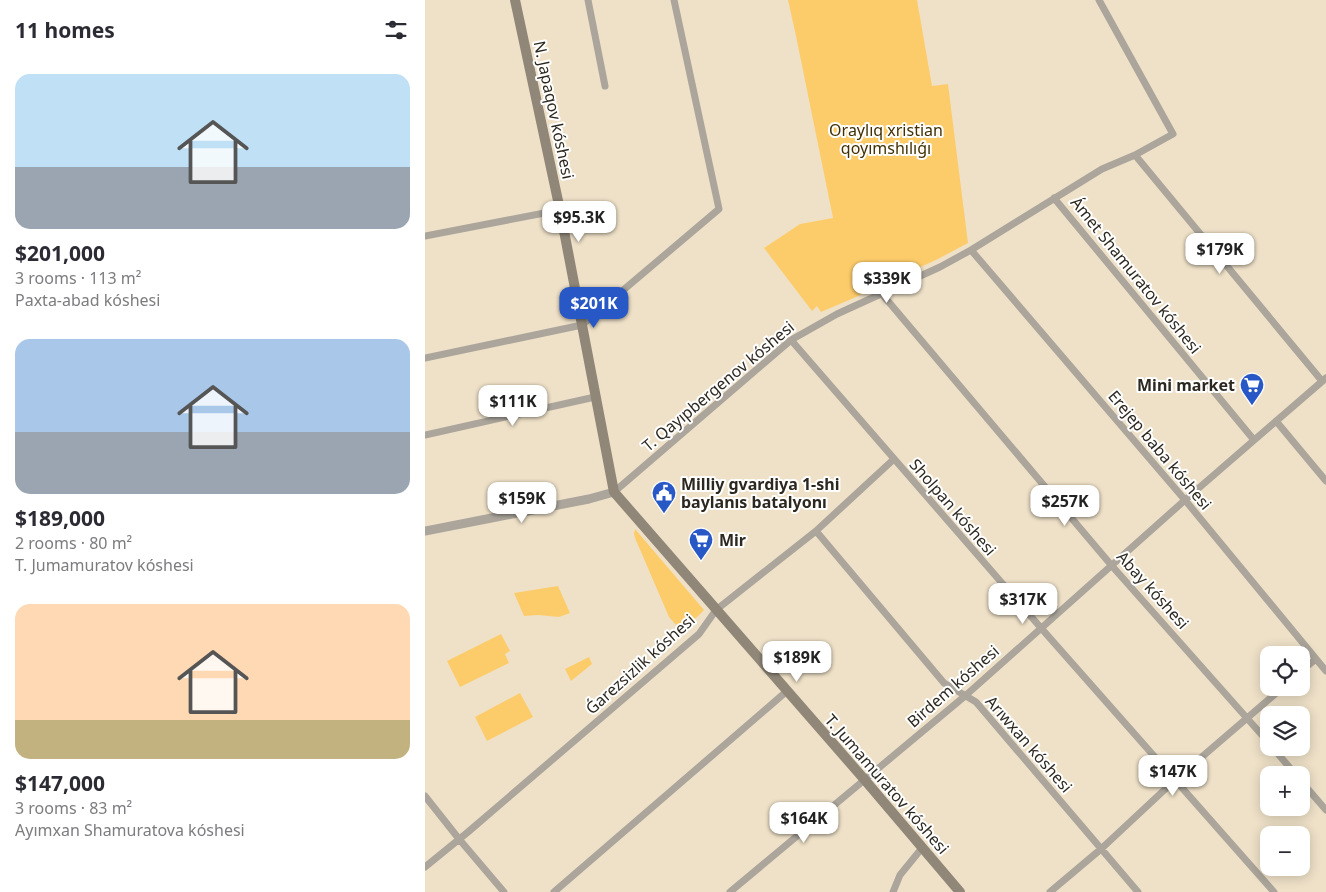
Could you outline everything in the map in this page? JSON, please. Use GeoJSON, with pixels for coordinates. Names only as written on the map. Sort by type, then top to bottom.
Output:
{"type":"FeatureCollection","features":[{"type":"Feature","properties":{"kind":"main road","name":"N. Japaqov kóshesi"},"geometry":{"type":"LineString","coordinates":[[515,0],[560,210],[614,492]]}},
{"type":"Feature","properties":{"kind":"main road","name":"T. Jumamuratov kóshesi"},"geometry":{"type":"LineString","coordinates":[[614,492],[960,892]]}},
{"type":"Feature","properties":{"kind":"street"},"geometry":{"type":"LineString","coordinates":[[588,0],[605,86]]}},
{"type":"Feature","properties":{"kind":"street"},"geometry":{"type":"LineString","coordinates":[[425,358],[582,325],[719,209],[674,0]]}},
{"type":"Feature","properties":{"kind":"street","name":"T. Qayıpbergenov kóshesi"},"geometry":{"type":"LineString","coordinates":[[425,531],[589,499],[614,492],[791,340],[837,314],[933,270],[971,250],[1103,169],[1135,155],[1173,134],[1099,0]]}},
{"type":"Feature","properties":{"kind":"street"},"geometry":{"type":"LineString","coordinates":[[1135,155],[1324,380]]}},
{"type":"Feature","properties":{"kind":"street","name":"Ámet Shamuratov kóshesi"},"geometry":{"type":"LineString","coordinates":[[1054,198],[1254,440]]}},
{"type":"Feature","properties":{"kind":"street"},"geometry":{"type":"LineString","coordinates":[[425,236],[560,210]]}},
{"type":"Feature","properties":{"kind":"street","name":"Erejep baba kóshesi"},"geometry":{"type":"LineString","coordinates":[[971,250],[1185,500],[1326,671]]}},
{"type":"Feature","properties":{"kind":"street","name":"Abay kóshesi"},"geometry":{"type":"LineString","coordinates":[[882,294],[1112,566],[1260,733]]}},
{"type":"Feature","properties":{"kind":"street","name":"Sholpan kóshesi"},"geometry":{"type":"LineString","coordinates":[[791,340],[1041,628],[1274,892]]}},
{"type":"Feature","properties":{"kind":"street","name":"Birdem kóshesi"},"geometry":{"type":"LineString","coordinates":[[730,892],[965,696],[1185,500],[1324,380]]}},
{"type":"Feature","properties":{"kind":"street"},"geometry":{"type":"LineString","coordinates":[[425,435],[595,397]]}},
{"type":"Feature","properties":{"kind":"street"},"geometry":{"type":"LineString","coordinates":[[1276,422],[1326,481]]}},
{"type":"Feature","properties":{"kind":"street","name":"Ǵarezsizlik kóshesi"},"geometry":{"type":"LineString","coordinates":[[425,867],[699,634],[716,610],[815,531],[894,459]]}},
{"type":"Feature","properties":{"kind":"street","name":"Arıwxan kóshesi"},"geometry":{"type":"LineString","coordinates":[[815,531],[944,684],[977,702],[1138,892]]}},
{"type":"Feature","properties":{"kind":"street"},"geometry":{"type":"LineString","coordinates":[[1310,663],[1315,659]]}},
{"type":"Feature","properties":{"kind":"street"},"geometry":{"type":"LineString","coordinates":[[553,892],[787,690]]}},
{"type":"Feature","properties":{"kind":"street"},"geometry":{"type":"LineString","coordinates":[[1050,892],[1273,696]]}},
{"type":"Feature","properties":{"kind":"street"},"geometry":{"type":"LineString","coordinates":[[1280,756],[1288,766]]}},
{"type":"Feature","properties":{"kind":"street"},"geometry":{"type":"LineString","coordinates":[[1310,791],[1326,810]]}},
{"type":"Feature","properties":{"kind":"street"},"geometry":{"type":"LineString","coordinates":[[425,796],[504,892]]}},
{"type":"Feature","properties":{"kind":"street"},"geometry":{"type":"LineString","coordinates":[[893,892],[900,875],[922,848]]}},
{"type":"Feature","properties":{"kind":"green space","name":"Oraylıq xristian qoyımshılıǵı"},"geometry":{"type":"Polygon","coordinates":[[[788,0],[917,0],[932,86],[948,84],[968,243],[938,259],[821,312],[817,306],[812,311],[764,248],[800,224],[833,218],[788,0]]]}},
{"type":"Feature","properties":{"kind":"green space"},"geometry":{"type":"Polygon","coordinates":[[[635,529],[704,610],[694,619],[676,625],[669,617],[635,538],[635,529]]]}},
{"type":"Feature","properties":{"kind":"green space"},"geometry":{"type":"Polygon","coordinates":[[[558,586],[570,613],[559,617],[524,616],[514,593],[558,586]]]}},
{"type":"Feature","properties":{"kind":"green space"},"geometry":{"type":"Polygon","coordinates":[[[501,634],[510,651],[505,654],[509,663],[460,687],[447,661],[501,634]]]}},
{"type":"Feature","properties":{"kind":"green space"},"geometry":{"type":"Polygon","coordinates":[[[589,657],[592,664],[571,681],[565,669],[589,657]]]}},
{"type":"Feature","properties":{"kind":"green space"},"geometry":{"type":"Polygon","coordinates":[[[520,693],[533,717],[487,741],[475,717],[520,693]]]}},
{"type":"Feature","properties":{"kind":"place","name":"Mini market"},"geometry":{"type":"Point","coordinates":[1252,406]}},
{"type":"Feature","properties":{"kind":"place","name":"Milliy gvardiya 1-shi baylanıs batalyonı"},"geometry":{"type":"Point","coordinates":[664,514]}},
{"type":"Feature","properties":{"kind":"place","name":"Mir"},"geometry":{"type":"Point","coordinates":[701,561]}}]}
